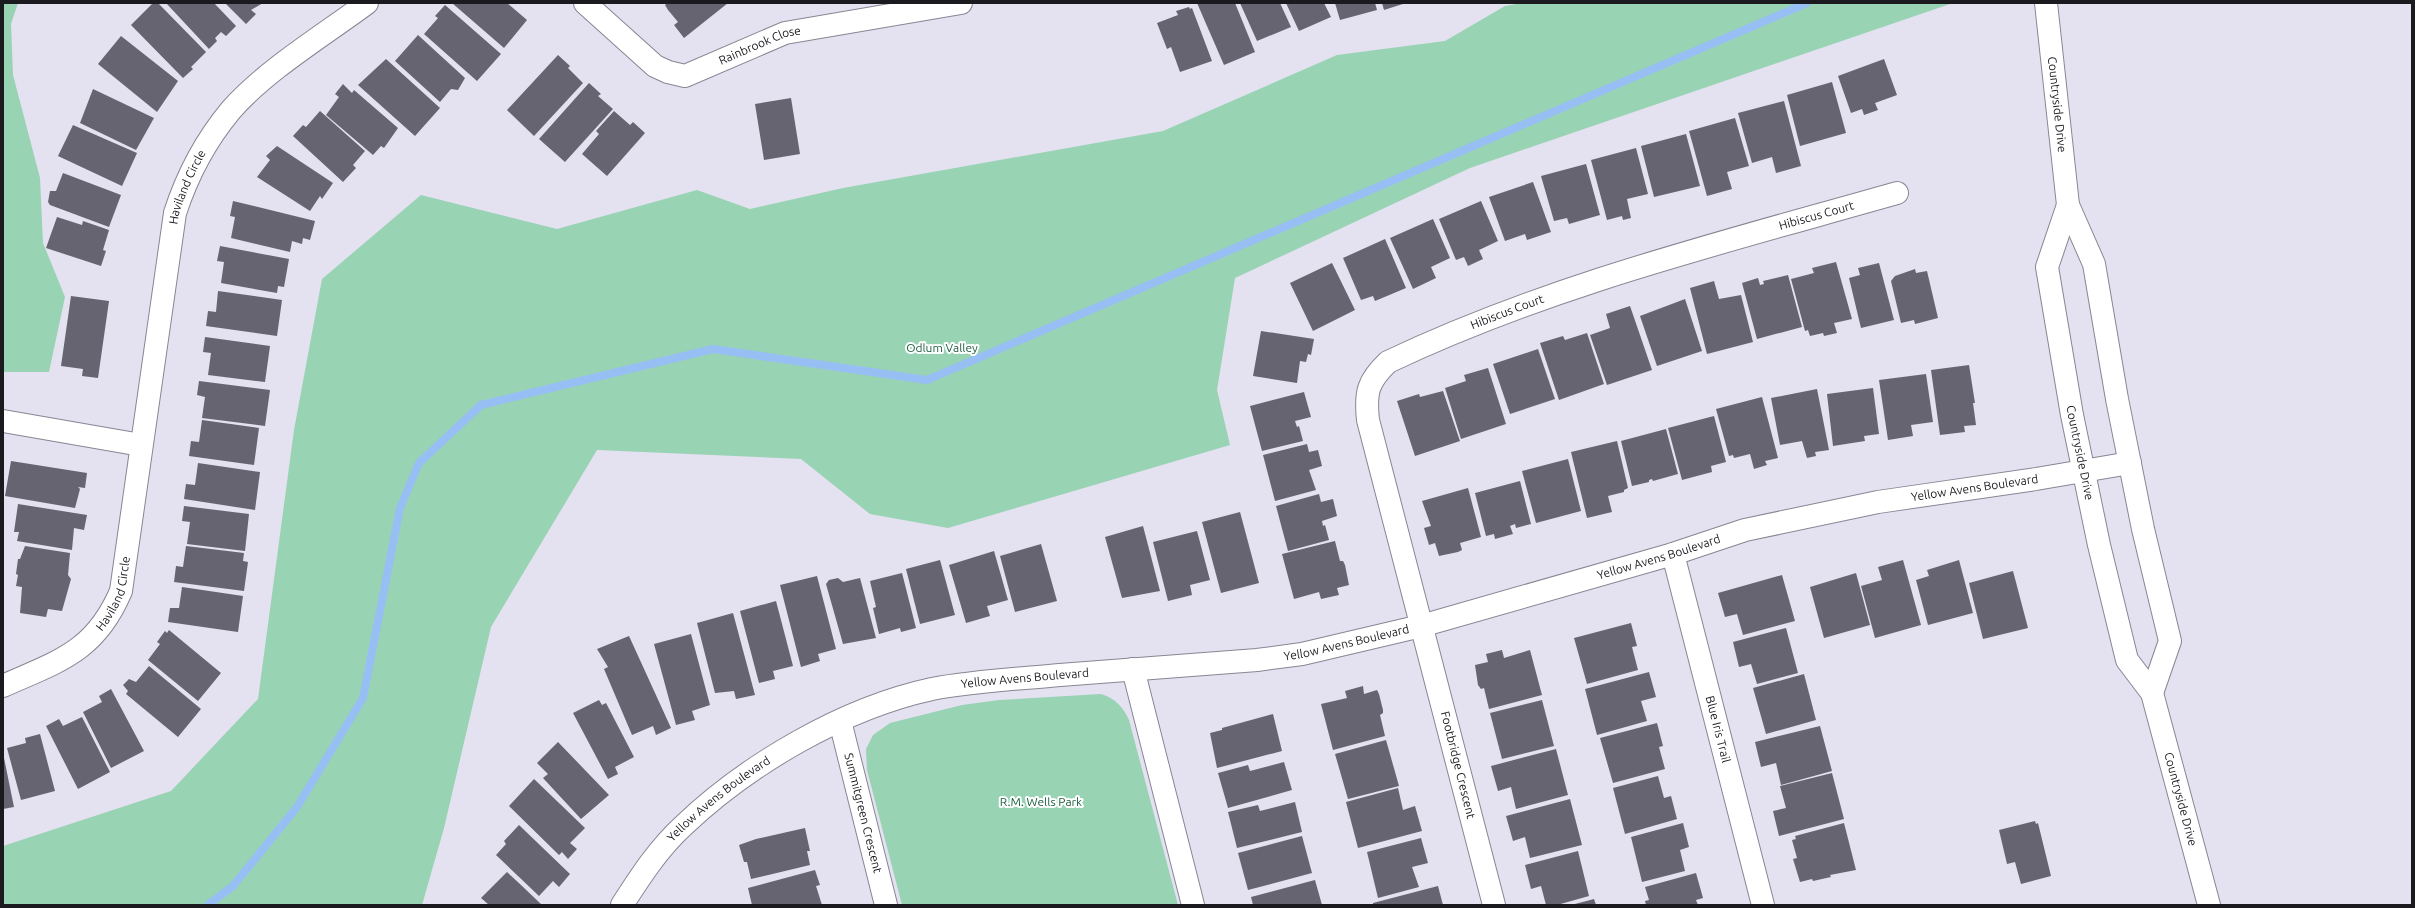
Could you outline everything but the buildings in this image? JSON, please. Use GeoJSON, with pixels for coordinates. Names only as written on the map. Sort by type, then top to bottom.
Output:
{"type":"FeatureCollection","features":[{"type":"Feature","properties":{"kind":"street","name":"Haviland Circle"},"geometry":{"type":"LineString","coordinates":[[3,686],[65,658],[84,645],[101,628],[113,610],[121,591],[175,213],[183,187],[214,133],[232,110],[251,91],[367,3]]}},
{"type":"Feature","properties":{"kind":"street","name":"Rainbrook Close"},"geometry":{"type":"LineString","coordinates":[[586,3],[655,66],[668,72],[685,76],[706,68],[754,44],[785,33],[961,3]]}},
{"type":"Feature","properties":{"kind":"street","name":"Countryside Drive"},"geometry":{"type":"LineString","coordinates":[[2046,3],[2068,205],[2094,264],[2143,529],[2170,641],[2152,693]]}},
{"type":"Feature","properties":{"kind":"street","name":"Hibiscus Court"},"geometry":{"type":"LineString","coordinates":[[1422,626],[1368,420],[1365,399],[1373,377],[1388,362],[1534,301],[1652,263],[1897,193]]}},
{"type":"Feature","properties":{"kind":"street","name":"Countryside Drive"},"geometry":{"type":"LineString","coordinates":[[2068,205],[2047,268],[2084,471],[2127,660],[2152,693],[2209,905]]}},
{"type":"Feature","properties":{"kind":"street"},"geometry":{"type":"LineString","coordinates":[[3,421],[141,445]]}},
{"type":"Feature","properties":{"kind":"street","name":"Yellow Avens Boulevard"},"geometry":{"type":"LineString","coordinates":[[622,905],[654,856],[682,826],[737,781],[787,749],[840,721],[886,702],[955,685],[1133,669],[1257,660],[1302,654],[1422,626],[1673,554],[1745,530],[1878,502],[2130,463]]}},
{"type":"Feature","properties":{"kind":"street","name":"Blue Iris Trail"},"geometry":{"type":"LineString","coordinates":[[1673,554],[1763,905]]}},
{"type":"Feature","properties":{"kind":"street","name":"Footbridge Crescent"},"geometry":{"type":"LineString","coordinates":[[1422,626],[1494,905]]}},
{"type":"Feature","properties":{"kind":"street"},"geometry":{"type":"LineString","coordinates":[[1133,669],[1194,905]]}},
{"type":"Feature","properties":{"kind":"street","name":"Summitgreen Crescent"},"geometry":{"type":"LineString","coordinates":[[840,721],[886,905]]}},
{"type":"Feature","properties":{"kind":"green space"},"geometry":{"type":"Polygon","coordinates":[[[3,3],[18,3],[11,24],[13,75],[40,178],[43,243],[65,297],[49,372],[3,372],[3,3]]]}},
{"type":"Feature","properties":{"kind":"green space","name":"Odlum Valley"},"geometry":{"type":"Polygon","coordinates":[[[1522,3],[1953,3],[1470,168],[1235,278],[1217,390],[1230,445],[948,528],[870,514],[801,459],[597,450],[491,627],[444,828],[422,905],[3,905],[3,846],[171,791],[258,699],[294,430],[322,279],[421,195],[557,229],[697,190],[750,209],[843,188],[1163,131],[1337,55],[1445,41],[1505,6],[1522,3]]]}},
{"type":"Feature","properties":{"kind":"green space","name":"R.M. Wells Park"},"geometry":{"type":"Polygon","coordinates":[[[1101,694],[1118,704],[1129,720],[1178,905],[902,905],[867,770],[866,749],[873,735],[890,723],[962,705],[999,700],[1101,694]]]}},
{"type":"Feature","properties":{"kind":"waterway"},"geometry":{"type":"LineString","coordinates":[[208,905],[233,886],[297,807],[363,698],[400,508],[419,463],[481,405],[713,349],[927,380],[1807,3]]}}]}
